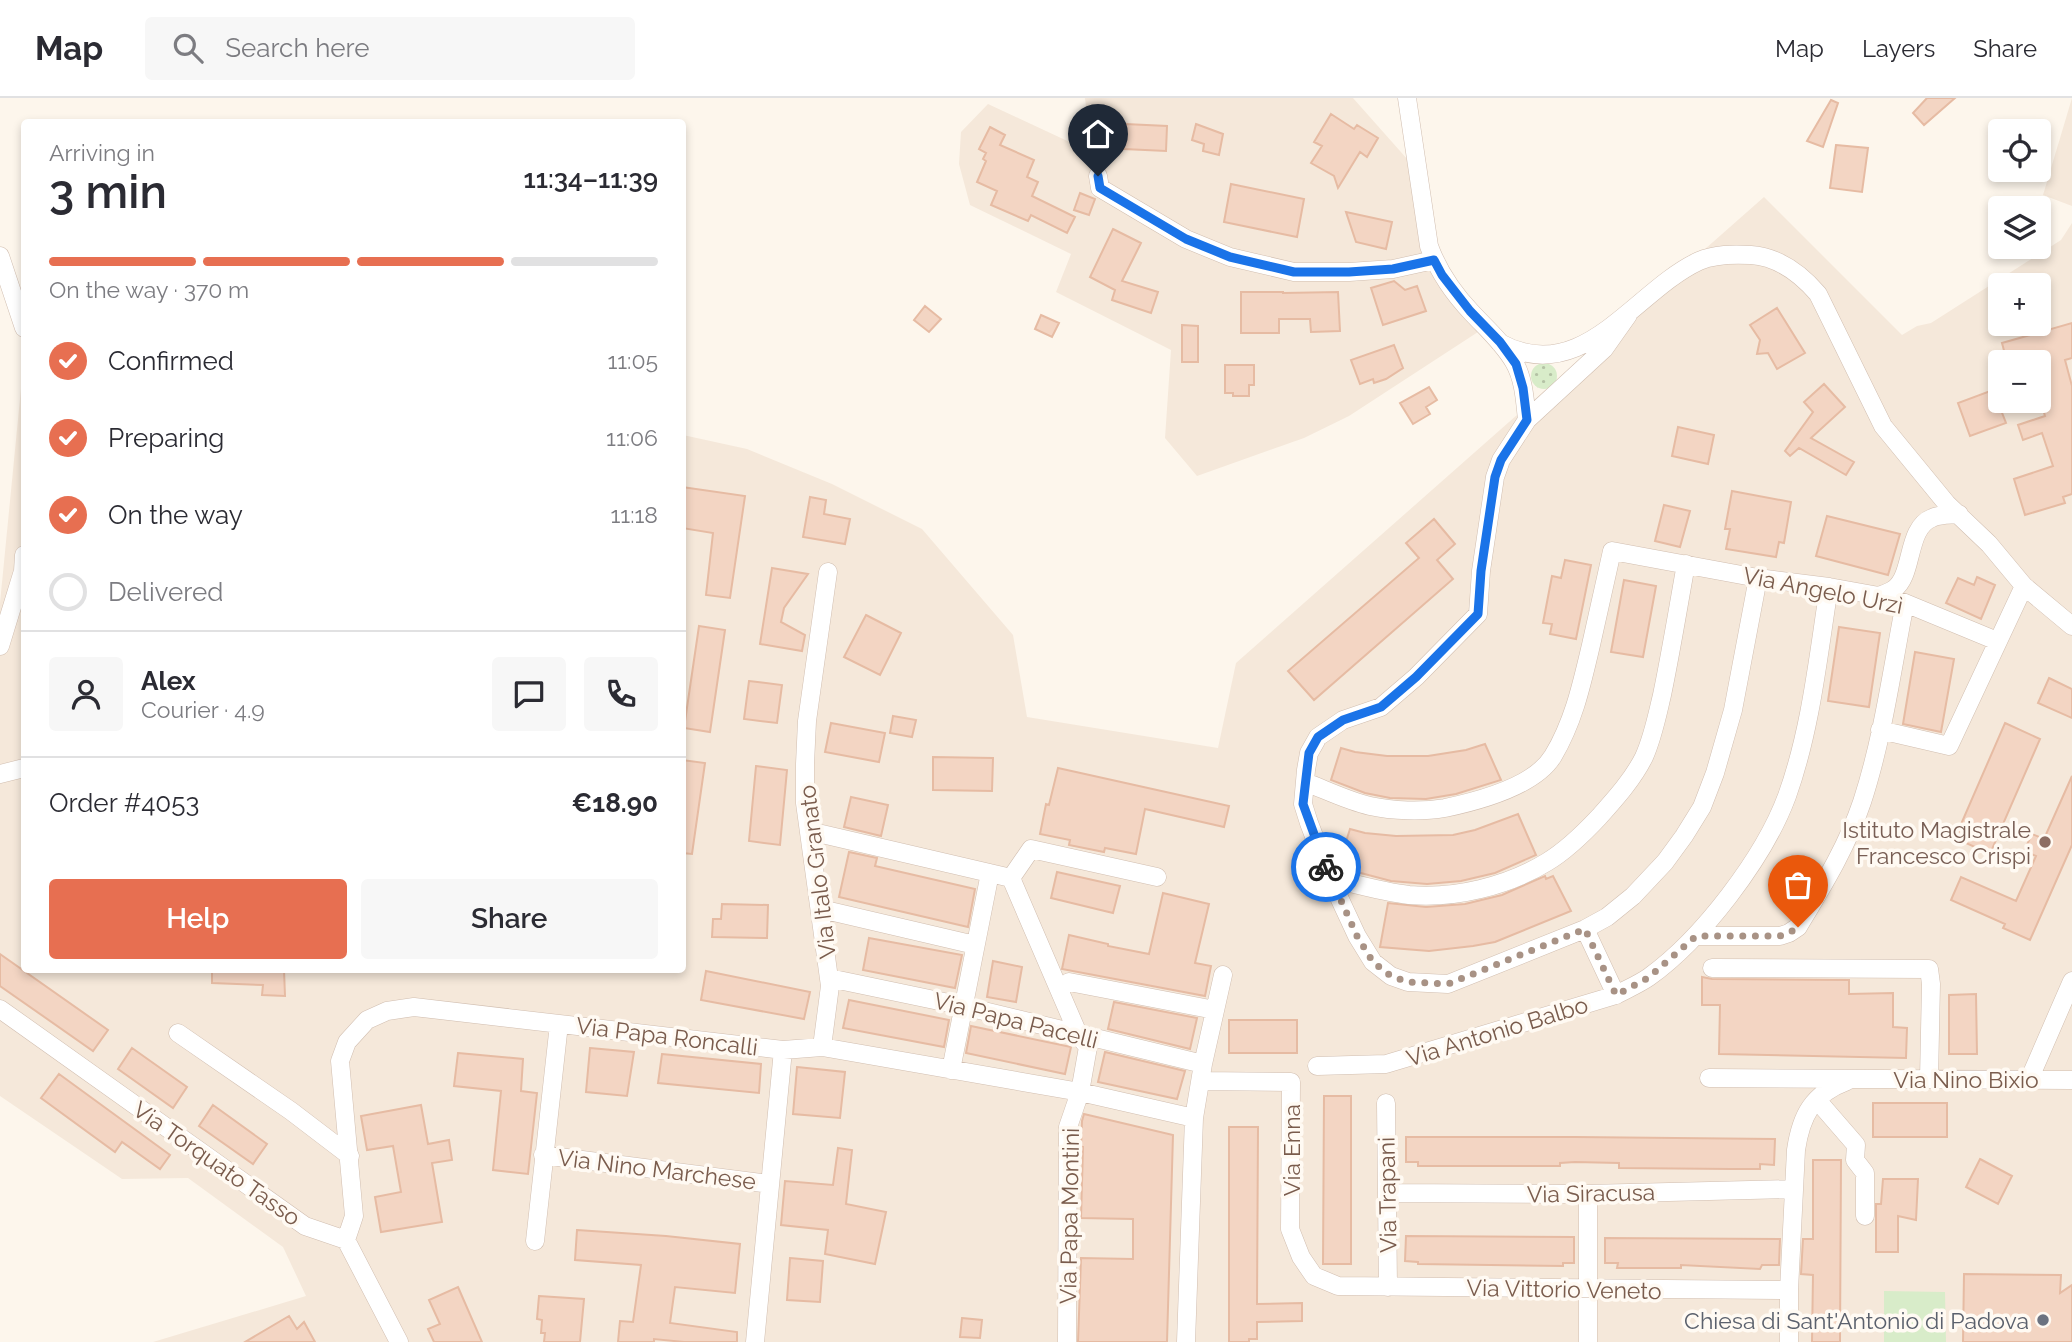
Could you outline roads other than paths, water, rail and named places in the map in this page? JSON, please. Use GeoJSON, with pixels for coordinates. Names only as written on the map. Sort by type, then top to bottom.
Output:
{"type":"FeatureCollection","features":[{"type":"Feature","properties":{"kind":"street"},"geometry":{"type":"LineString","coordinates":[[1407,98],[1429,246],[1434,260],[1442,275],[1470,311],[1500,342],[1516,364],[1523,388],[1527,420]]}},
{"type":"Feature","properties":{"kind":"street"},"geometry":{"type":"LineString","coordinates":[[1098,176],[1100,188],[1178,235],[1230,257],[1294,272],[1393,269],[1434,260]]}},
{"type":"Feature","properties":{"kind":"street"},"geometry":{"type":"LineString","coordinates":[[1500,342],[1516,351],[1539,354],[1565,352],[1591,341],[1681,271],[1702,260],[1730,254],[1756,255],[1781,262],[1802,275],[1818,293],[1883,426],[1947,504],[1989,544],[2024,586],[2072,626]]}},
{"type":"Feature","properties":{"kind":"street"},"geometry":{"type":"LineString","coordinates":[[0,256],[21,319]]}},
{"type":"Feature","properties":{"kind":"street"},"geometry":{"type":"LineString","coordinates":[[1628,314],[1604,349],[1527,420],[1501,460],[1495,477],[1481,571],[1478,614],[1416,677],[1381,707],[1343,720],[1318,737],[1309,753],[1303,804],[1330,877],[1357,936],[1373,962],[1391,976],[1408,982],[1448,984],[1585,929],[1607,917],[1633,896],[1665,862],[1702,807],[1725,744],[1758,578]]}},
{"type":"Feature","properties":{"kind":"street"},"geometry":{"type":"LineString","coordinates":[[1879,596],[1896,588],[1924,522],[1934,516],[1959,514]]}},
{"type":"Feature","properties":{"kind":"street","name":"Via Angelo Urzì"},"geometry":{"type":"LineString","coordinates":[[1305,782],[1370,806],[1406,810],[1443,808],[1478,799],[1515,786],[1538,774],[1552,758],[1579,697],[1612,551],[1758,578],[1879,596],[1905,603],[1997,641]]}},
{"type":"Feature","properties":{"kind":"street"},"geometry":{"type":"LineString","coordinates":[[1330,877],[1408,895],[1462,892],[1508,880],[1549,862],[1568,848],[1621,793],[1643,758],[1654,729],[1686,564]]}},
{"type":"Feature","properties":{"kind":"street","name":"Via Italo Granato"},"geometry":{"type":"LineString","coordinates":[[822,1047],[830,986],[805,803],[807,721],[828,572]]}},
{"type":"Feature","properties":{"kind":"street"},"geometry":{"type":"LineString","coordinates":[[0,646],[21,578]]}},
{"type":"Feature","properties":{"kind":"street"},"geometry":{"type":"LineString","coordinates":[[1880,730],[1949,746],[2024,586]]}},
{"type":"Feature","properties":{"kind":"street","name":"Via Antonio Balbo"},"geometry":{"type":"LineString","coordinates":[[1317,1066],[1386,1064],[1616,995],[1648,978],[1696,936],[1740,880],[1769,835],[1786,798],[1811,701],[1829,587]]}},
{"type":"Feature","properties":{"kind":"street"},"geometry":{"type":"LineString","coordinates":[[1696,936],[1780,936],[1798,927],[1838,858],[1861,805],[1874,760],[1905,603]]}},
{"type":"Feature","properties":{"kind":"street"},"geometry":{"type":"LineString","coordinates":[[0,774],[21,769]]}},
{"type":"Feature","properties":{"kind":"street"},"geometry":{"type":"LineString","coordinates":[[809,831],[1011,878],[1031,849],[1157,877]]}},
{"type":"Feature","properties":{"kind":"street"},"geometry":{"type":"LineString","coordinates":[[951,1070],[990,873]]}},
{"type":"Feature","properties":{"kind":"street","name":"Via Papa Montini"},"geometry":{"type":"LineString","coordinates":[[1011,878],[1079,1036],[1088,1047],[1080,1092],[1068,1127],[1067,1342]]}},
{"type":"Feature","properties":{"kind":"street"},"geometry":{"type":"LineString","coordinates":[[821,909],[975,945]]}},
{"type":"Feature","properties":{"kind":"street"},"geometry":{"type":"LineString","coordinates":[[1585,929],[1616,995]]}},
{"type":"Feature","properties":{"kind":"street"},"geometry":{"type":"LineString","coordinates":[[1712,968],[1929,969],[1929,1079]]}},
{"type":"Feature","properties":{"kind":"street"},"geometry":{"type":"LineString","coordinates":[[1186,1342],[1194,1118],[1201,1072],[1223,975]]}},
{"type":"Feature","properties":{"kind":"street","name":"Via Papa Pacelli"},"geometry":{"type":"LineString","coordinates":[[829,978],[963,1006],[1201,1072]]}},
{"type":"Feature","properties":{"kind":"street"},"geometry":{"type":"LineString","coordinates":[[2029,1080],[2072,981]]}},
{"type":"Feature","properties":{"kind":"street"},"geometry":{"type":"LineString","coordinates":[[1069,982],[1215,1010]]}},
{"type":"Feature","properties":{"kind":"street","name":"Via Papa Roncalli"},"geometry":{"type":"LineString","coordinates":[[346,1240],[354,1216],[340,1061],[347,1042],[367,1020],[387,1011],[414,1007],[783,1050],[822,1047],[1080,1092],[1194,1118]]}},
{"type":"Feature","properties":{"kind":"street","name":"Via Torquato Tasso"},"geometry":{"type":"LineString","coordinates":[[0,1009],[305,1226],[346,1240]]}},
{"type":"Feature","properties":{"kind":"street"},"geometry":{"type":"LineString","coordinates":[[535,1241],[559,1024]]}},
{"type":"Feature","properties":{"kind":"street"},"geometry":{"type":"LineString","coordinates":[[178,1033],[291,1111],[349,1156]]}},
{"type":"Feature","properties":{"kind":"street"},"geometry":{"type":"LineString","coordinates":[[755,1342],[783,1050]]}},
{"type":"Feature","properties":{"kind":"street","name":"Via Enna"},"geometry":{"type":"LineString","coordinates":[[1201,1072],[1291,1082],[1290,1229],[1301,1257],[1314,1276],[1338,1286]]}},
{"type":"Feature","properties":{"kind":"street","name":"Via Nino Bixio"},"geometry":{"type":"LineString","coordinates":[[1709,1078],[2072,1080]]}},
{"type":"Feature","properties":{"kind":"street"},"geometry":{"type":"LineString","coordinates":[[1789,1342],[1794,1189],[1800,1128],[1808,1109],[1816,1100],[1838,1084],[1860,1079]]}},
{"type":"Feature","properties":{"kind":"street"},"geometry":{"type":"LineString","coordinates":[[1816,1100],[1856,1145],[1855,1160],[1865,1173],[1865,1216]]}},
{"type":"Feature","properties":{"kind":"street","name":"Via Trapani"},"geometry":{"type":"LineString","coordinates":[[1386,1103],[1388,1287]]}},
{"type":"Feature","properties":{"kind":"street","name":"Via Nino Marchese"},"geometry":{"type":"LineString","coordinates":[[543,1155],[770,1184]]}},
{"type":"Feature","properties":{"kind":"street","name":"Via Siracusa"},"geometry":{"type":"LineString","coordinates":[[1388,1193],[1588,1194],[1794,1189]]}},
{"type":"Feature","properties":{"kind":"street"},"geometry":{"type":"LineString","coordinates":[[1588,1194],[1588,1342]]}},
{"type":"Feature","properties":{"kind":"street"},"geometry":{"type":"LineString","coordinates":[[346,1240],[399,1342]]}},
{"type":"Feature","properties":{"kind":"street","name":"Via Vittorio Veneto"},"geometry":{"type":"LineString","coordinates":[[1338,1286],[1789,1290]]}},
{"type":"Feature","properties":{"kind":"place","name":"Istituto Magistrale Francesco Crispi"},"geometry":{"type":"Point","coordinates":[2045,842]}},
{"type":"Feature","properties":{"kind":"place","name":"Chiesa di Sant'Antonio di Padova"},"geometry":{"type":"Point","coordinates":[2043,1320]}}]}
